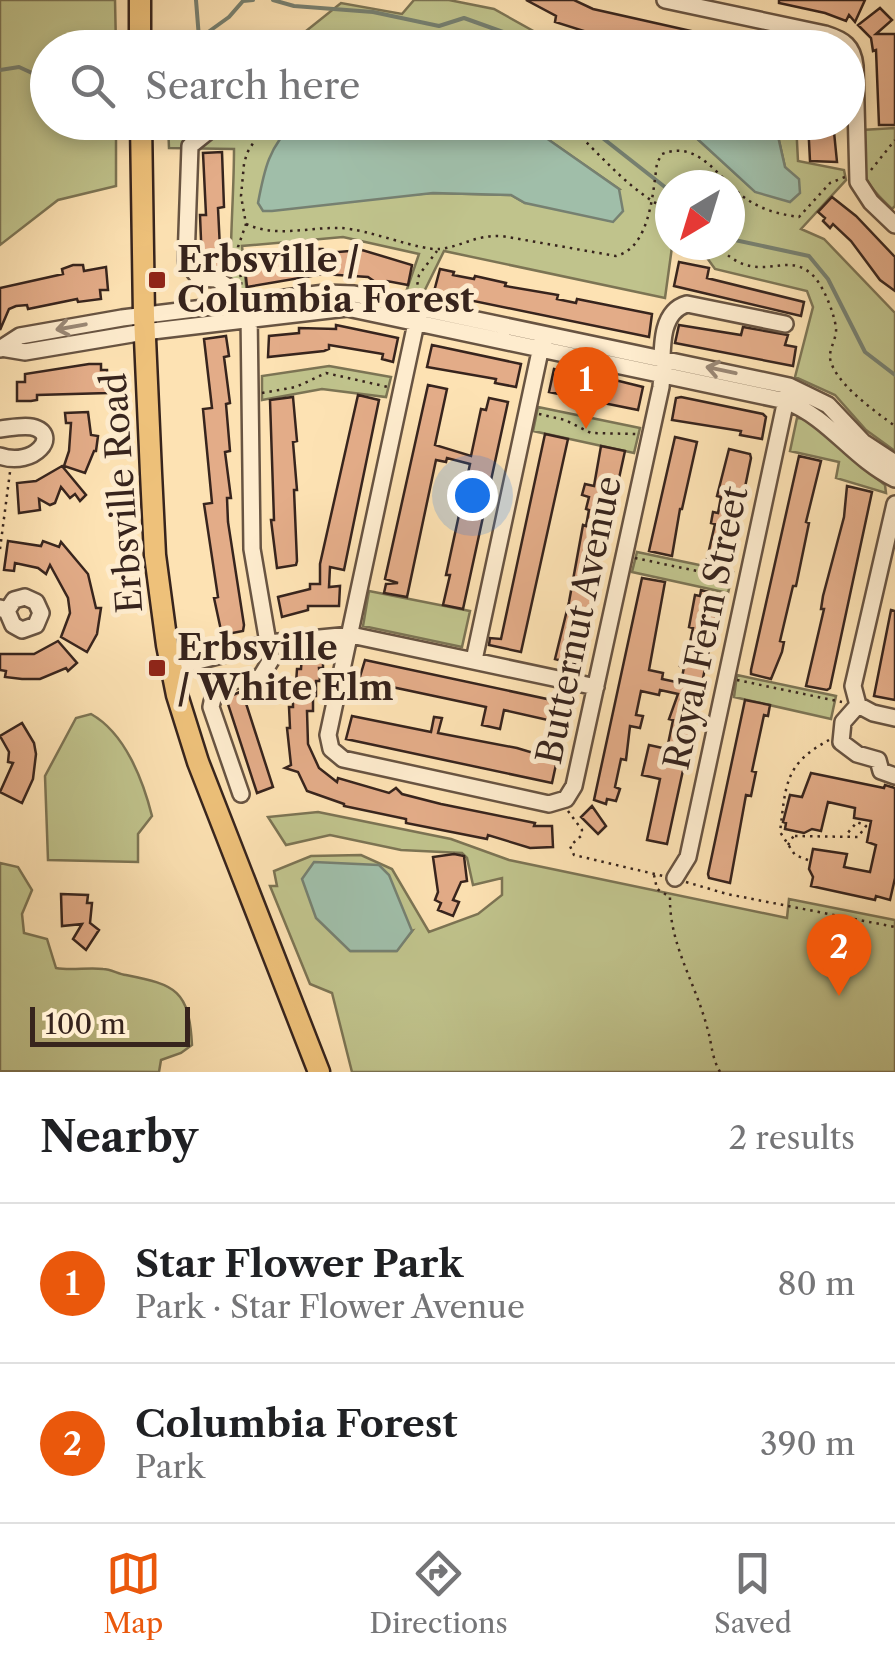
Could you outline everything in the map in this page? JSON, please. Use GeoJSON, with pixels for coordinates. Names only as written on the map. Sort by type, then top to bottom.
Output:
{"type":"FeatureCollection","features":[{"type":"Feature","properties":{"kind":"main road"},"geometry":{"type":"LineString","coordinates":[[140,0],[140,30]]}},
{"type":"Feature","properties":{"kind":"main road","name":"Erbsville Road"},"geometry":{"type":"LineString","coordinates":[[141,140],[144,324],[155,556],[171,668],[198,762],[320,1072]]}},
{"type":"Feature","properties":{"kind":"street"},"geometry":{"type":"LineString","coordinates":[[665,0],[805,30]]}},
{"type":"Feature","properties":{"kind":"street"},"geometry":{"type":"LineString","coordinates":[[198,140],[190,146],[186,261],[199,278],[216,279],[227,286],[243,308],[250,395],[252,549],[270,660],[260,678],[225,682],[214,692],[211,707],[241,794]]}},
{"type":"Feature","properties":{"kind":"street"},"geometry":{"type":"LineString","coordinates":[[857,140],[858,182],[871,202],[895,225]]}},
{"type":"Feature","properties":{"kind":"street"},"geometry":{"type":"LineString","coordinates":[[1,348],[25,352],[144,324],[325,293],[354,294],[419,315],[828,405],[863,442],[895,463]]}},
{"type":"Feature","properties":{"kind":"street","name":"Butternut Avenue"},"geometry":{"type":"LineString","coordinates":[[419,315],[328,735],[331,749],[343,759],[549,804],[566,800],[574,786],[650,436],[669,316],[676,306],[686,304],[785,324]]}},
{"type":"Feature","properties":{"kind":"street"},"geometry":{"type":"LineString","coordinates":[[474,660],[542,340]]}},
{"type":"Feature","properties":{"kind":"street"},"geometry":{"type":"LineString","coordinates":[[787,394],[818,416],[852,451],[895,479]]}},
{"type":"Feature","properties":{"kind":"street","name":"Royal Fern Street"},"geometry":{"type":"LineString","coordinates":[[675,878],[688,857],[787,394]]}},
{"type":"Feature","properties":{"kind":"street"},"geometry":{"type":"LineString","coordinates":[[0,429],[32,427],[40,431],[44,441],[42,450],[34,456],[6,458]]}},
{"type":"Feature","properties":{"kind":"street"},"geometry":{"type":"LineString","coordinates":[[895,504],[852,686],[858,704],[873,714],[895,718]]}},
{"type":"Feature","properties":{"kind":"street"},"geometry":{"type":"LineString","coordinates":[[171,668],[268,643],[351,635],[596,687]]}},
{"type":"Feature","properties":{"kind":"street"},"geometry":{"type":"LineString","coordinates":[[858,704],[843,722],[841,742],[858,754],[878,760],[881,771],[895,776]]}},
{"type":"Feature","properties":{"kind":"path"},"geometry":{"type":"LineString","coordinates":[[243,308],[238,247],[246,224],[240,196],[246,153],[254,140]]}},
{"type":"Feature","properties":{"kind":"path"},"geometry":{"type":"LineString","coordinates":[[584,140],[655,203]]}},
{"type":"Feature","properties":{"kind":"path"},"geometry":{"type":"LineString","coordinates":[[864,172],[874,168],[895,140]]}},
{"type":"Feature","properties":{"kind":"path"},"geometry":{"type":"LineString","coordinates":[[246,224],[268,232],[341,228],[438,250],[486,236],[616,256],[627,254],[635,246],[645,224],[662,154],[674,149],[691,150],[751,203],[798,217],[830,183],[851,175]]}},
{"type":"Feature","properties":{"kind":"path"},"geometry":{"type":"LineString","coordinates":[[419,315],[415,297],[419,275],[438,250]]}},
{"type":"Feature","properties":{"kind":"path"},"geometry":{"type":"LineString","coordinates":[[730,260],[755,269],[802,267],[816,278],[837,330],[830,357],[835,370],[870,407],[895,426]]}},
{"type":"Feature","properties":{"kind":"path"},"geometry":{"type":"LineString","coordinates":[[250,395],[296,386],[326,372],[404,391]]}},
{"type":"Feature","properties":{"kind":"path"},"geometry":{"type":"LineString","coordinates":[[528,413],[566,420],[592,433],[650,436]]}},
{"type":"Feature","properties":{"kind":"path"},"geometry":{"type":"LineString","coordinates":[[0,550],[6,458]]}},
{"type":"Feature","properties":{"kind":"path"},"geometry":{"type":"LineString","coordinates":[[624,555],[748,582]]}},
{"type":"Feature","properties":{"kind":"path"},"geometry":{"type":"LineString","coordinates":[[726,677],[858,704]]}},
{"type":"Feature","properties":{"kind":"path"},"geometry":{"type":"LineString","coordinates":[[808,860],[787,846],[780,832],[791,773],[796,763],[840,734]]}},
{"type":"Feature","properties":{"kind":"path"},"geometry":{"type":"LineString","coordinates":[[561,802],[582,830],[570,846],[574,855],[727,894],[895,927]]}},
{"type":"Feature","properties":{"kind":"path"},"geometry":{"type":"LineString","coordinates":[[846,835],[857,822],[866,826]]}},
{"type":"Feature","properties":{"kind":"path"},"geometry":{"type":"LineString","coordinates":[[787,846],[795,834],[858,837],[866,826],[874,823]]}},
{"type":"Feature","properties":{"kind":"path"},"geometry":{"type":"LineString","coordinates":[[655,874],[657,889],[670,897],[670,924],[708,1028],[710,1054],[720,1072]]}},
{"type":"Feature","properties":{"kind":"green space"},"geometry":{"type":"Polygon","coordinates":[[[0,0],[115,0],[116,30],[30,30],[30,140],[116,140],[116,186],[58,200],[0,245],[0,0]]]}},
{"type":"Feature","properties":{"kind":"green space"},"geometry":{"type":"Polygon","coordinates":[[[414,0],[449,0],[494,9],[532,30],[307,30],[341,3],[402,14],[414,0]]]}},
{"type":"Feature","properties":{"kind":"green space"},"geometry":{"type":"Polygon","coordinates":[[[895,128],[892,209],[865,174],[865,130],[895,128]]]}},
{"type":"Feature","properties":{"kind":"green space"},"geometry":{"type":"Polygon","coordinates":[[[169,140],[283,140],[381,197],[433,193],[511,195],[525,203],[619,189],[549,140],[699,140],[732,170],[655,170],[655,260],[670,260],[665,298],[444,251],[420,300],[404,298],[419,254],[343,237],[242,246],[247,294],[231,295],[234,149],[169,148],[169,140]]]}},
{"type":"Feature","properties":{"kind":"green space"},"geometry":{"type":"Polygon","coordinates":[[[779,140],[797,140],[798,161],[844,170],[846,180],[801,229],[824,239],[895,313],[895,451],[866,430],[835,395],[795,377],[813,307],[807,291],[715,269],[709,260],[745,260],[745,182],[764,193],[785,167],[779,140]]]}},
{"type":"Feature","properties":{"kind":"green space"},"geometry":{"type":"Polygon","coordinates":[[[329,366],[391,377],[386,397],[322,389],[262,400],[262,376],[329,366]]]}},
{"type":"Feature","properties":{"kind":"green space"},"geometry":{"type":"Polygon","coordinates":[[[538,407],[640,428],[634,453],[533,431],[538,407]]]}},
{"type":"Feature","properties":{"kind":"green space"},"geometry":{"type":"Polygon","coordinates":[[[797,418],[809,419],[885,485],[886,493],[836,478],[839,462],[790,451],[797,418]]]}},
{"type":"Feature","properties":{"kind":"green space"},"geometry":{"type":"Polygon","coordinates":[[[637,552],[733,572],[728,593],[632,572],[637,552]]]}},
{"type":"Feature","properties":{"kind":"green space"},"geometry":{"type":"Polygon","coordinates":[[[369,591],[470,611],[462,647],[363,626],[369,591]]]}},
{"type":"Feature","properties":{"kind":"green space"},"geometry":{"type":"Polygon","coordinates":[[[737,675],[836,696],[831,719],[734,697],[737,675]]]}},
{"type":"Feature","properties":{"kind":"green space"},"geometry":{"type":"Polygon","coordinates":[[[91,714],[123,745],[148,802],[152,816],[138,834],[138,862],[48,860],[45,776],[76,718],[91,714]]]}},
{"type":"Feature","properties":{"kind":"green space"},"geometry":{"type":"Polygon","coordinates":[[[318,812],[451,839],[509,860],[787,918],[789,899],[895,920],[895,1072],[352,1072],[332,993],[310,984],[270,886],[277,886],[274,871],[311,856],[361,855],[392,869],[429,932],[478,914],[502,895],[502,878],[473,885],[467,858],[462,853],[401,850],[330,835],[286,845],[268,817],[318,812]],[[412,931],[350,951],[396,951],[412,931]]]}},
{"type":"Feature","properties":{"kind":"green space"},"geometry":{"type":"Polygon","coordinates":[[[0,863],[18,867],[32,890],[22,914],[24,933],[47,939],[56,968],[106,969],[168,987],[183,1001],[192,1045],[161,1060],[159,1072],[0,1071],[0,863]]]}},
{"type":"Feature","properties":{"kind":"shaded area"},"geometry":{"type":"Polygon","coordinates":[[[280,140],[549,140],[619,189],[623,211],[613,222],[525,203],[511,195],[433,193],[263,211],[258,203],[273,150],[280,140]]]}},
{"type":"Feature","properties":{"kind":"shaded area"},"geometry":{"type":"Polygon","coordinates":[[[698,140],[779,140],[785,167],[799,179],[800,193],[790,202],[755,192],[745,183],[745,170],[731,170],[698,140]]]}},
{"type":"Feature","properties":{"kind":"shaded area"},"geometry":{"type":"Polygon","coordinates":[[[314,862],[379,865],[389,875],[412,931],[397,951],[350,951],[316,918],[302,879],[314,862]]]}},
{"type":"Feature","properties":{"kind":"building"},"geometry":{"type":"Polygon","coordinates":[[[526,0],[574,0],[593,9],[687,30],[581,30],[555,22],[556,16],[526,0]]]}},
{"type":"Feature","properties":{"kind":"building"},"geometry":{"type":"Polygon","coordinates":[[[779,0],[865,0],[855,22],[849,15],[846,21],[779,0]]]}},
{"type":"Feature","properties":{"kind":"building"},"geometry":{"type":"Polygon","coordinates":[[[880,8],[892,20],[876,34],[895,34],[895,125],[879,125],[876,50],[873,51],[871,38],[858,25],[880,8]]]}},
{"type":"Feature","properties":{"kind":"building"},"geometry":{"type":"Polygon","coordinates":[[[809,140],[835,140],[837,162],[810,161],[809,140]]]}},
{"type":"Feature","properties":{"kind":"building"},"geometry":{"type":"Polygon","coordinates":[[[222,152],[224,207],[218,208],[221,269],[202,264],[200,215],[206,215],[203,153],[222,152]]]}},
{"type":"Feature","properties":{"kind":"building"},"geometry":{"type":"Polygon","coordinates":[[[832,197],[895,257],[895,291],[880,280],[851,241],[833,224],[830,228],[823,221],[825,218],[818,212],[832,197]]]}},
{"type":"Feature","properties":{"kind":"building"},"geometry":{"type":"Polygon","coordinates":[[[323,249],[326,253],[362,250],[412,265],[408,285],[387,281],[381,286],[368,277],[323,274],[247,287],[244,259],[288,256],[287,252],[323,249]]]}},
{"type":"Feature","properties":{"kind":"building"},"geometry":{"type":"Polygon","coordinates":[[[679,262],[709,268],[707,278],[804,302],[801,316],[674,286],[679,262]]]}},
{"type":"Feature","properties":{"kind":"building"},"geometry":{"type":"Polygon","coordinates":[[[83,265],[84,271],[106,267],[108,290],[100,290],[101,299],[77,299],[28,309],[27,305],[16,306],[9,309],[0,330],[0,288],[63,274],[62,269],[83,265]]]}},
{"type":"Feature","properties":{"kind":"building"},"geometry":{"type":"Polygon","coordinates":[[[440,269],[454,272],[453,275],[474,279],[475,276],[506,283],[505,286],[558,295],[557,299],[576,303],[577,299],[652,314],[649,337],[440,294],[432,299],[440,269]]]}},
{"type":"Feature","properties":{"kind":"building"},"geometry":{"type":"Polygon","coordinates":[[[336,325],[398,338],[393,362],[382,359],[383,354],[329,345],[324,351],[268,357],[269,336],[299,333],[299,328],[336,329],[336,325]]]}},
{"type":"Feature","properties":{"kind":"building"},"geometry":{"type":"Polygon","coordinates":[[[679,325],[741,335],[743,327],[788,335],[785,345],[796,347],[793,366],[675,343],[679,325]]]}},
{"type":"Feature","properties":{"kind":"building"},"geometry":{"type":"Polygon","coordinates":[[[226,336],[229,356],[224,357],[230,403],[226,404],[230,451],[225,452],[231,498],[227,498],[228,522],[244,625],[243,631],[222,635],[204,504],[212,503],[203,409],[212,408],[204,339],[226,336]]]}},
{"type":"Feature","properties":{"kind":"building"},"geometry":{"type":"Polygon","coordinates":[[[432,345],[521,364],[516,387],[495,383],[496,379],[427,367],[432,345]]]}},
{"type":"Feature","properties":{"kind":"building"},"geometry":{"type":"Polygon","coordinates":[[[101,364],[101,370],[107,370],[108,393],[37,395],[37,400],[17,401],[17,382],[25,382],[25,374],[101,364]]]}},
{"type":"Feature","properties":{"kind":"building"},"geometry":{"type":"Polygon","coordinates":[[[554,369],[643,387],[638,410],[549,392],[554,369]]]}},
{"type":"Feature","properties":{"kind":"building"},"geometry":{"type":"Polygon","coordinates":[[[428,385],[447,389],[435,445],[471,456],[481,409],[486,410],[489,398],[508,402],[463,609],[443,605],[470,464],[447,458],[446,462],[436,460],[407,597],[384,593],[386,584],[398,583],[385,579],[428,385]]]}},
{"type":"Feature","properties":{"kind":"building"},"geometry":{"type":"Polygon","coordinates":[[[358,395],[379,400],[344,570],[330,567],[329,587],[340,586],[339,606],[308,606],[308,610],[282,617],[278,597],[320,584],[320,564],[358,395]]]}},
{"type":"Feature","properties":{"kind":"building"},"geometry":{"type":"Polygon","coordinates":[[[293,397],[297,561],[296,565],[277,568],[271,520],[270,400],[293,397]]]}},
{"type":"Feature","properties":{"kind":"building"},"geometry":{"type":"Polygon","coordinates":[[[676,398],[763,414],[766,417],[762,439],[740,435],[741,431],[672,420],[676,398]]]}},
{"type":"Feature","properties":{"kind":"building"},"geometry":{"type":"Polygon","coordinates":[[[88,412],[91,435],[98,436],[96,451],[85,473],[64,466],[71,423],[66,423],[65,413],[88,412]]]}},
{"type":"Feature","properties":{"kind":"building"},"geometry":{"type":"Polygon","coordinates":[[[545,434],[568,439],[521,652],[489,645],[490,638],[501,639],[545,434]]]}},
{"type":"Feature","properties":{"kind":"building"},"geometry":{"type":"Polygon","coordinates":[[[675,437],[697,442],[672,556],[649,551],[675,437]]]}},
{"type":"Feature","properties":{"kind":"building"},"geometry":{"type":"Polygon","coordinates":[[[601,446],[625,451],[578,665],[555,659],[589,510],[589,497],[582,495],[585,484],[594,486],[601,446]]]}},
{"type":"Feature","properties":{"kind":"building"},"geometry":{"type":"Polygon","coordinates":[[[729,449],[750,454],[751,458],[729,565],[725,567],[706,563],[715,524],[711,523],[713,512],[718,513],[721,497],[717,496],[729,449]]]}},
{"type":"Feature","properties":{"kind":"building"},"geometry":{"type":"Polygon","coordinates":[[[799,456],[821,461],[796,586],[780,641],[784,642],[782,652],[771,679],[751,674],[751,670],[799,456]]]}},
{"type":"Feature","properties":{"kind":"building"},"geometry":{"type":"Polygon","coordinates":[[[62,466],[86,495],[80,501],[75,494],[70,498],[61,487],[55,503],[50,505],[39,499],[40,510],[19,513],[17,483],[36,481],[62,466]]]}},
{"type":"Feature","properties":{"kind":"building"},"geometry":{"type":"Polygon","coordinates":[[[847,486],[872,492],[827,690],[806,686],[824,609],[823,596],[844,517],[847,486]]]}},
{"type":"Feature","properties":{"kind":"building"},"geometry":{"type":"Polygon","coordinates":[[[8,541],[41,546],[43,541],[59,547],[61,542],[88,574],[96,608],[101,608],[97,634],[87,652],[61,637],[70,613],[68,598],[50,565],[46,574],[15,563],[14,571],[4,570],[8,541]]]}},
{"type":"Feature","properties":{"kind":"building"},"geometry":{"type":"Polygon","coordinates":[[[642,578],[665,582],[649,670],[663,673],[662,679],[681,683],[684,667],[680,666],[682,656],[687,657],[695,595],[700,596],[701,590],[721,595],[667,844],[647,840],[660,779],[642,775],[649,745],[667,749],[673,720],[669,719],[678,694],[641,691],[636,715],[643,716],[640,728],[630,726],[626,760],[621,759],[615,787],[620,789],[616,801],[607,799],[606,804],[594,800],[642,578]]]}},
{"type":"Feature","properties":{"kind":"building"},"geometry":{"type":"Polygon","coordinates":[[[891,610],[895,611],[895,700],[874,696],[891,610]]]}},
{"type":"Feature","properties":{"kind":"building"},"geometry":{"type":"Polygon","coordinates":[[[58,641],[77,663],[68,671],[66,668],[40,679],[22,679],[5,677],[6,671],[0,670],[0,654],[34,654],[58,641]]]}},
{"type":"Feature","properties":{"kind":"building"},"geometry":{"type":"Polygon","coordinates":[[[302,655],[323,655],[313,711],[307,711],[308,744],[319,768],[337,782],[338,778],[389,793],[396,788],[402,794],[441,804],[535,823],[534,826],[552,826],[553,847],[530,848],[488,835],[487,839],[406,823],[406,819],[344,806],[307,791],[298,772],[285,768],[291,765],[289,707],[293,707],[302,655]]]}},
{"type":"Feature","properties":{"kind":"building"},"geometry":{"type":"Polygon","coordinates":[[[365,660],[575,705],[570,725],[504,710],[500,729],[482,725],[486,707],[359,680],[365,660]]]}},
{"type":"Feature","properties":{"kind":"building"},"geometry":{"type":"Polygon","coordinates":[[[242,691],[273,787],[257,793],[226,698],[242,691]]]}},
{"type":"Feature","properties":{"kind":"building"},"geometry":{"type":"Polygon","coordinates":[[[745,700],[770,705],[768,716],[764,715],[752,771],[756,772],[751,796],[746,795],[730,883],[709,878],[708,874],[745,700]]]}},
{"type":"Feature","properties":{"kind":"building"},"geometry":{"type":"Polygon","coordinates":[[[352,716],[431,732],[434,717],[442,718],[438,733],[557,760],[552,783],[346,739],[352,716]]]}},
{"type":"Feature","properties":{"kind":"building"},"geometry":{"type":"Polygon","coordinates":[[[22,723],[36,754],[33,779],[22,803],[0,792],[13,763],[8,762],[9,752],[0,736],[22,723]]]}},
{"type":"Feature","properties":{"kind":"building"},"geometry":{"type":"Polygon","coordinates":[[[811,773],[895,788],[895,878],[890,900],[811,886],[813,849],[847,854],[844,867],[870,872],[876,845],[867,842],[871,821],[854,818],[855,808],[828,802],[821,831],[785,829],[790,795],[802,797],[811,773]]]}},
{"type":"Feature","properties":{"kind":"building"},"geometry":{"type":"Polygon","coordinates":[[[592,806],[606,826],[598,834],[581,817],[592,806]]]}},
{"type":"Feature","properties":{"kind":"building"},"geometry":{"type":"Polygon","coordinates":[[[464,856],[467,881],[461,882],[453,900],[459,902],[453,916],[438,910],[441,903],[435,900],[438,892],[433,857],[464,856]]]}},
{"type":"Feature","properties":{"kind":"building"},"geometry":{"type":"Polygon","coordinates":[[[61,894],[88,895],[87,903],[92,903],[90,923],[99,930],[86,950],[73,939],[82,924],[62,926],[61,894]]]}},
{"type":"Feature","properties":{"kind":"waterway"},"geometry":{"type":"LineString","coordinates":[[196,0],[198,30]]}},
{"type":"Feature","properties":{"kind":"waterway"},"geometry":{"type":"LineString","coordinates":[[211,30],[243,1],[253,0]]}},
{"type":"Feature","properties":{"kind":"waterway"},"geometry":{"type":"LineString","coordinates":[[273,0],[294,6],[373,12],[439,26],[464,18],[497,30]]}},
{"type":"Feature","properties":{"kind":"waterway"},"geometry":{"type":"LineString","coordinates":[[0,70],[19,67],[30,72]]}},
{"type":"Feature","properties":{"kind":"waterway"},"geometry":{"type":"LineString","coordinates":[[605,140],[655,179]]}},
{"type":"Feature","properties":{"kind":"waterway"},"geometry":{"type":"LineString","coordinates":[[745,242],[809,256],[828,279],[865,352],[895,375]]}},
{"type":"Feature","properties":{"kind":"place","name":"Erbsville / Columbia Forest"},"geometry":{"type":"Point","coordinates":[157,280]}},
{"type":"Feature","properties":{"kind":"place","name":"Star Flower Park"},"geometry":{"type":"Point","coordinates":[586,429]}},
{"type":"Feature","properties":{"kind":"place","name":"Erbsville / White Elm"},"geometry":{"type":"Point","coordinates":[157,668]}},
{"type":"Feature","properties":{"kind":"place","name":"Columbia Forest"},"geometry":{"type":"Point","coordinates":[839,996]}}]}
